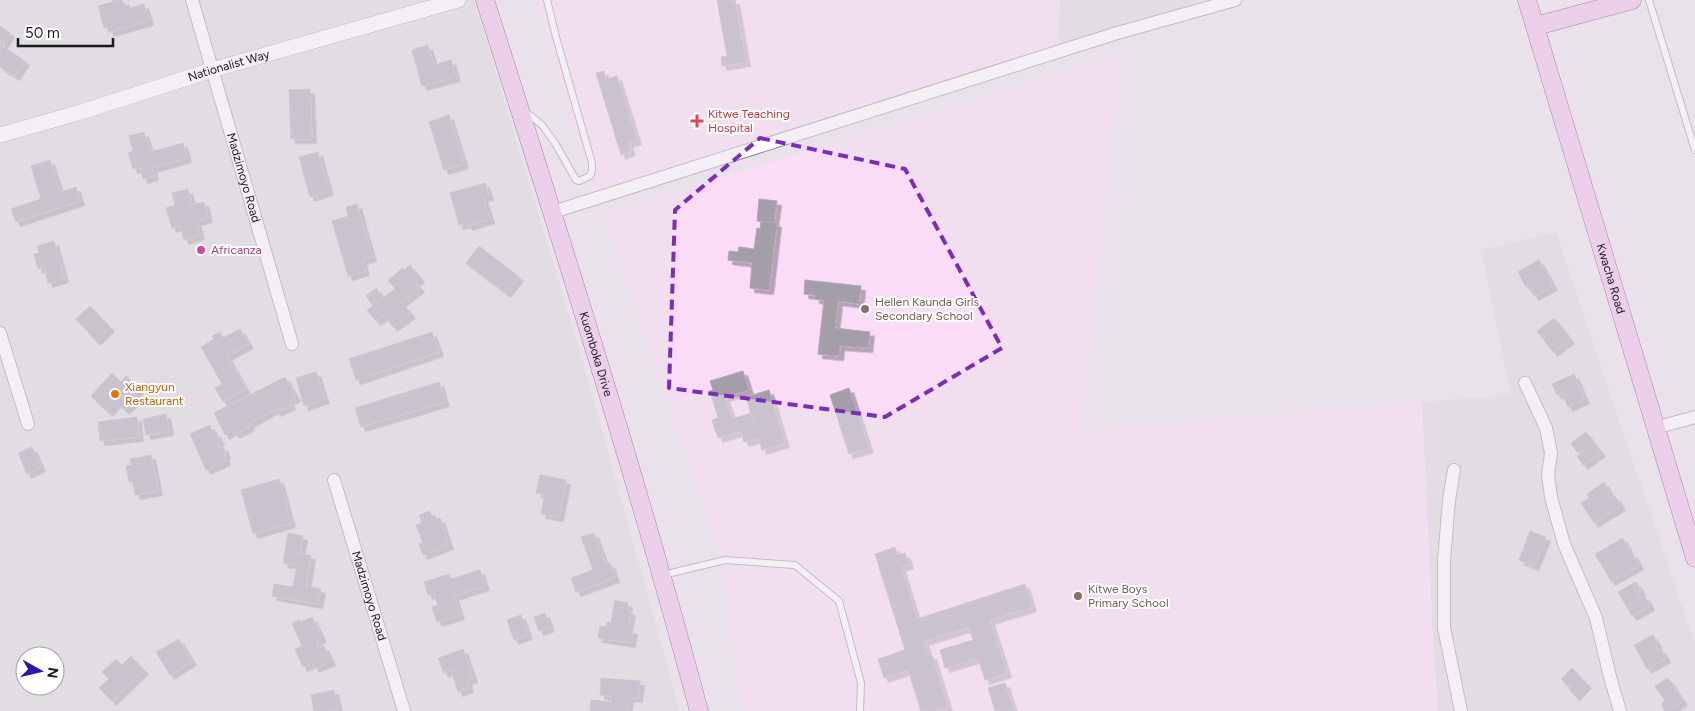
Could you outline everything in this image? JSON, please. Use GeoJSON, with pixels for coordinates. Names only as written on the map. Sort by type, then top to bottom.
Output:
{"type":"FeatureCollection","features":[{"type":"Feature","properties":{"kind":"main road","name":"Kuomboka Drive"},"geometry":{"type":"LineString","coordinates":[[485,0],[553,212],[662,576],[699,711]]}},
{"type":"Feature","properties":{"kind":"main road","name":"Kwacha Road"},"geometry":{"type":"LineString","coordinates":[[1527,0],[1695,558]]}},
{"type":"Feature","properties":{"kind":"main road"},"geometry":{"type":"LineString","coordinates":[[1536,26],[1632,0]]}},
{"type":"Feature","properties":{"kind":"street","name":"Madzimoyo Road"},"geometry":{"type":"LineString","coordinates":[[192,0],[292,344]]}},
{"type":"Feature","properties":{"kind":"street","name":"Nationalist Way"},"geometry":{"type":"LineString","coordinates":[[0,134],[81,112],[212,70],[458,0]]}},
{"type":"Feature","properties":{"kind":"street"},"geometry":{"type":"LineString","coordinates":[[553,212],[1114,34],[1235,0]]}},
{"type":"Feature","properties":{"kind":"street"},"geometry":{"type":"LineString","coordinates":[[0,333],[28,424]]}},
{"type":"Feature","properties":{"kind":"street"},"geometry":{"type":"LineString","coordinates":[[1525,382],[1546,428],[1551,453],[1548,476],[1550,490],[1564,544],[1596,618],[1620,711]]}},
{"type":"Feature","properties":{"kind":"street"},"geometry":{"type":"LineString","coordinates":[[1656,428],[1695,417]]}},
{"type":"Feature","properties":{"kind":"street"},"geometry":{"type":"LineString","coordinates":[[1454,470],[1449,500],[1444,560],[1444,628],[1461,711]]}},
{"type":"Feature","properties":{"kind":"street","name":"Madzimoyo Road"},"geometry":{"type":"LineString","coordinates":[[334,480],[404,711]]}},
{"type":"Feature","properties":{"kind":"lane"},"geometry":{"type":"LineString","coordinates":[[519,106],[546,131],[576,180],[579,181],[590,176],[592,163],[547,0]]}},
{"type":"Feature","properties":{"kind":"lane"},"geometry":{"type":"LineString","coordinates":[[1649,0],[1694,146]]}},
{"type":"Feature","properties":{"kind":"lane"},"geometry":{"type":"LineString","coordinates":[[662,576],[725,560],[795,565],[839,601],[861,684],[860,711]]}},
{"type":"Feature","properties":{"kind":"highlighted area"},"geometry":{"type":"Polygon","coordinates":[[[760,138],[905,169],[1002,348],[885,417],[669,388],[675,210],[760,138]]]}},
{"type":"Feature","properties":{"kind":"shaded area"},"geometry":{"type":"Polygon","coordinates":[[[0,0],[474,0],[583,362],[680,711],[0,711],[0,0]]]}},
{"type":"Feature","properties":{"kind":"shaded area","name":"Kitwe Teaching Hospital"},"geometry":{"type":"Polygon","coordinates":[[[535,0],[1054,0],[1053,48],[594,195],[535,0]]]}},
{"type":"Feature","properties":{"kind":"shaded area"},"geometry":{"type":"Polygon","coordinates":[[[1060,0],[1199,0],[1160,27],[1058,48],[1060,0]]]}},
{"type":"Feature","properties":{"kind":"shaded area"},"geometry":{"type":"Polygon","coordinates":[[[1121,54],[1081,431],[1422,402],[1438,711],[742,711],[719,552],[603,214],[1121,54]]]}},
{"type":"Feature","properties":{"kind":"shaded area"},"geometry":{"type":"Polygon","coordinates":[[[1556,232],[1695,645],[1695,711],[1438,711],[1422,402],[1511,395],[1481,250],[1556,232]]]}},
{"type":"Feature","properties":{"kind":"building"},"geometry":{"type":"Polygon","coordinates":[[[112,0],[122,0],[124,6],[129,5],[130,8],[144,4],[149,21],[109,32],[108,27],[104,28],[98,6],[113,2],[112,0]]]}},
{"type":"Feature","properties":{"kind":"building"},"geometry":{"type":"Polygon","coordinates":[[[717,0],[735,0],[746,62],[722,66],[721,57],[727,56],[717,0]]]}},
{"type":"Feature","properties":{"kind":"building"},"geometry":{"type":"Polygon","coordinates":[[[0,26],[10,33],[2,46],[25,61],[15,76],[0,67],[0,26]]]}},
{"type":"Feature","properties":{"kind":"building"},"geometry":{"type":"Polygon","coordinates":[[[428,45],[434,65],[451,60],[456,77],[422,86],[412,50],[428,45]]]}},
{"type":"Feature","properties":{"kind":"building"},"geometry":{"type":"Polygon","coordinates":[[[604,71],[606,79],[617,76],[637,140],[628,143],[631,151],[621,155],[596,73],[604,71]]]}},
{"type":"Feature","properties":{"kind":"building"},"geometry":{"type":"Polygon","coordinates":[[[310,89],[312,139],[291,139],[289,90],[310,89]]]}},
{"type":"Feature","properties":{"kind":"building"},"geometry":{"type":"Polygon","coordinates":[[[449,115],[464,164],[444,170],[429,122],[449,115]]]}},
{"type":"Feature","properties":{"kind":"building"},"geometry":{"type":"Polygon","coordinates":[[[144,132],[150,152],[183,143],[187,158],[152,168],[154,176],[143,179],[140,167],[133,169],[128,153],[133,151],[129,136],[144,132]]]}},
{"type":"Feature","properties":{"kind":"building"},"geometry":{"type":"Polygon","coordinates":[[[318,152],[329,191],[310,197],[299,157],[318,152]]]}},
{"type":"Feature","properties":{"kind":"building"},"geometry":{"type":"Polygon","coordinates":[[[50,160],[60,192],[76,187],[80,201],[16,222],[11,209],[41,199],[31,166],[50,160]]]}},
{"type":"Feature","properties":{"kind":"building"},"geometry":{"type":"Polygon","coordinates":[[[485,183],[489,196],[483,197],[490,219],[468,226],[467,223],[459,225],[450,193],[485,183]]]}},
{"type":"Feature","properties":{"kind":"building"},"geometry":{"type":"Polygon","coordinates":[[[188,189],[192,205],[204,202],[208,218],[196,221],[200,235],[184,240],[180,225],[172,228],[166,208],[175,205],[172,193],[188,189]]]}},
{"type":"Feature","properties":{"kind":"building"},"geometry":{"type":"Polygon","coordinates":[[[759,199],[777,201],[774,223],[757,221],[759,199]]]}},
{"type":"Feature","properties":{"kind":"building"},"geometry":{"type":"Polygon","coordinates":[[[357,204],[372,257],[362,260],[365,271],[348,276],[332,221],[348,216],[346,207],[357,204]]]}},
{"type":"Feature","properties":{"kind":"building"},"geometry":{"type":"Polygon","coordinates":[[[761,221],[777,223],[769,290],[750,288],[752,263],[728,260],[729,251],[738,252],[739,247],[754,249],[757,228],[760,229],[761,221]]]}},
{"type":"Feature","properties":{"kind":"building"},"geometry":{"type":"Polygon","coordinates":[[[54,241],[64,278],[48,283],[44,267],[38,269],[34,254],[39,253],[37,246],[54,241]]]}},
{"type":"Feature","properties":{"kind":"building"},"geometry":{"type":"Polygon","coordinates":[[[479,246],[519,277],[506,293],[466,263],[479,246]]]}},
{"type":"Feature","properties":{"kind":"building"},"geometry":{"type":"Polygon","coordinates":[[[1539,260],[1553,286],[1534,296],[1528,285],[1526,287],[1518,272],[1539,260]]]}},
{"type":"Feature","properties":{"kind":"building"},"geometry":{"type":"Polygon","coordinates":[[[410,265],[420,278],[415,282],[420,288],[398,305],[401,309],[405,306],[411,314],[393,327],[384,315],[376,321],[367,310],[373,306],[366,296],[376,288],[383,298],[395,289],[388,280],[410,265]]]}},
{"type":"Feature","properties":{"kind":"building"},"geometry":{"type":"Polygon","coordinates":[[[805,280],[861,286],[859,304],[838,301],[835,328],[870,332],[868,348],[840,346],[839,356],[818,354],[824,300],[815,299],[815,295],[804,294],[805,280]]]}},
{"type":"Feature","properties":{"kind":"building"},"geometry":{"type":"Polygon","coordinates":[[[90,306],[110,327],[96,341],[76,319],[90,306]]]}},
{"type":"Feature","properties":{"kind":"building"},"geometry":{"type":"Polygon","coordinates":[[[1554,318],[1570,339],[1553,352],[1537,331],[1554,318]]]}},
{"type":"Feature","properties":{"kind":"building"},"geometry":{"type":"Polygon","coordinates":[[[240,329],[249,344],[227,356],[246,389],[223,402],[215,388],[222,384],[201,347],[214,339],[212,336],[220,332],[223,338],[240,329]]]}},
{"type":"Feature","properties":{"kind":"building"},"geometry":{"type":"Polygon","coordinates":[[[432,332],[439,352],[356,380],[349,359],[432,332]]]}},
{"type":"Feature","properties":{"kind":"building"},"geometry":{"type":"Polygon","coordinates":[[[743,371],[749,390],[725,397],[732,419],[751,413],[759,438],[744,442],[741,431],[718,438],[712,420],[718,418],[710,391],[713,390],[710,381],[743,371]]]}},
{"type":"Feature","properties":{"kind":"building"},"geometry":{"type":"Polygon","coordinates":[[[316,372],[325,399],[304,406],[296,378],[316,372]]]}},
{"type":"Feature","properties":{"kind":"building"},"geometry":{"type":"Polygon","coordinates":[[[112,373],[121,382],[126,376],[139,389],[132,395],[136,399],[125,410],[117,402],[108,412],[91,396],[112,373]]]}},
{"type":"Feature","properties":{"kind":"building"},"geometry":{"type":"Polygon","coordinates":[[[1574,374],[1585,399],[1568,407],[1562,393],[1557,395],[1552,384],[1574,374]]]}},
{"type":"Feature","properties":{"kind":"building"},"geometry":{"type":"Polygon","coordinates":[[[285,377],[296,397],[289,401],[291,405],[277,412],[275,409],[268,412],[249,423],[250,426],[235,434],[233,430],[225,435],[214,413],[285,377]]]}},
{"type":"Feature","properties":{"kind":"building"},"geometry":{"type":"Polygon","coordinates":[[[439,382],[445,402],[361,427],[355,408],[439,382]]]}},
{"type":"Feature","properties":{"kind":"building"},"geometry":{"type":"Polygon","coordinates":[[[849,388],[869,448],[849,454],[830,395],[849,388]]]}},
{"type":"Feature","properties":{"kind":"building"},"geometry":{"type":"Polygon","coordinates":[[[769,390],[785,443],[762,450],[746,397],[769,390]]]}},
{"type":"Feature","properties":{"kind":"building"},"geometry":{"type":"Polygon","coordinates":[[[166,414],[169,431],[146,435],[143,419],[166,414]]]}},
{"type":"Feature","properties":{"kind":"building"},"geometry":{"type":"Polygon","coordinates":[[[137,417],[139,437],[100,441],[98,422],[137,417]]]}},
{"type":"Feature","properties":{"kind":"building"},"geometry":{"type":"Polygon","coordinates":[[[210,425],[213,434],[216,432],[220,441],[217,442],[219,448],[223,446],[226,461],[206,470],[190,434],[210,425]]]}},
{"type":"Feature","properties":{"kind":"building"},"geometry":{"type":"Polygon","coordinates":[[[1586,432],[1601,452],[1583,465],[1577,456],[1583,452],[1581,449],[1577,452],[1571,443],[1586,432]]]}},
{"type":"Feature","properties":{"kind":"building"},"geometry":{"type":"Polygon","coordinates":[[[32,447],[41,467],[27,474],[18,453],[32,447]]]}},
{"type":"Feature","properties":{"kind":"building"},"geometry":{"type":"Polygon","coordinates":[[[151,455],[158,491],[135,495],[133,482],[129,482],[126,466],[131,465],[130,459],[151,455]]]}},
{"type":"Feature","properties":{"kind":"building"},"geometry":{"type":"Polygon","coordinates":[[[540,475],[566,480],[559,517],[541,514],[545,494],[536,493],[540,475]]]}},
{"type":"Feature","properties":{"kind":"building"},"geometry":{"type":"Polygon","coordinates":[[[279,479],[291,523],[253,534],[241,490],[279,479]]]}},
{"type":"Feature","properties":{"kind":"building"},"geometry":{"type":"Polygon","coordinates":[[[1604,482],[1610,493],[1607,495],[1610,500],[1615,496],[1621,506],[1594,523],[1581,503],[1589,498],[1587,494],[1604,482]]]}},
{"type":"Feature","properties":{"kind":"building"},"geometry":{"type":"Polygon","coordinates":[[[430,511],[433,520],[440,518],[449,545],[423,555],[419,544],[423,543],[416,525],[422,523],[419,515],[430,511]]]}},
{"type":"Feature","properties":{"kind":"building"},"geometry":{"type":"Polygon","coordinates":[[[1530,531],[1546,537],[1534,566],[1519,560],[1530,531]]]}},
{"type":"Feature","properties":{"kind":"building"},"geometry":{"type":"Polygon","coordinates":[[[288,533],[303,536],[300,554],[311,555],[306,586],[321,589],[318,604],[272,596],[274,584],[293,587],[297,565],[283,563],[288,533]]]}},
{"type":"Feature","properties":{"kind":"building"},"geometry":{"type":"Polygon","coordinates":[[[594,533],[606,565],[610,563],[615,578],[576,592],[571,578],[593,570],[581,537],[594,533]]]}},
{"type":"Feature","properties":{"kind":"building"},"geometry":{"type":"Polygon","coordinates":[[[1623,538],[1629,550],[1626,552],[1628,556],[1633,553],[1639,565],[1611,581],[1595,554],[1623,538]]]}},
{"type":"Feature","properties":{"kind":"building"},"geometry":{"type":"Polygon","coordinates":[[[895,547],[897,555],[905,553],[909,564],[901,567],[917,619],[1025,584],[1032,607],[990,620],[1007,673],[985,680],[978,658],[945,668],[940,650],[973,640],[969,627],[924,641],[929,656],[932,655],[948,707],[934,711],[921,711],[908,670],[884,678],[878,659],[905,650],[875,554],[895,547]]]}},
{"type":"Feature","properties":{"kind":"building"},"geometry":{"type":"Polygon","coordinates":[[[480,570],[485,586],[454,596],[460,615],[437,622],[432,607],[438,605],[434,593],[428,595],[424,582],[449,574],[451,579],[480,570]]]}},
{"type":"Feature","properties":{"kind":"building"},"geometry":{"type":"Polygon","coordinates":[[[1636,582],[1641,591],[1636,594],[1640,599],[1645,596],[1650,606],[1632,616],[1618,592],[1636,582]]]}},
{"type":"Feature","properties":{"kind":"building"},"geometry":{"type":"Polygon","coordinates":[[[615,600],[628,603],[627,610],[631,611],[628,629],[633,630],[631,643],[598,638],[600,626],[606,627],[607,622],[611,623],[615,600]]]}},
{"type":"Feature","properties":{"kind":"building"},"geometry":{"type":"Polygon","coordinates":[[[545,613],[550,627],[539,631],[534,617],[545,613]]]}},
{"type":"Feature","properties":{"kind":"building"},"geometry":{"type":"Polygon","coordinates":[[[521,615],[528,635],[514,640],[507,620],[521,615]]]}},
{"type":"Feature","properties":{"kind":"building"},"geometry":{"type":"Polygon","coordinates":[[[312,617],[322,638],[316,641],[319,648],[324,646],[331,661],[315,668],[312,663],[303,667],[295,649],[302,646],[292,623],[312,617]]]}},
{"type":"Feature","properties":{"kind":"building"},"geometry":{"type":"Polygon","coordinates":[[[1653,635],[1658,644],[1655,646],[1657,651],[1661,649],[1666,658],[1647,669],[1634,645],[1653,635]]]}},
{"type":"Feature","properties":{"kind":"building"},"geometry":{"type":"Polygon","coordinates":[[[179,639],[192,661],[170,675],[156,652],[179,639]]]}},
{"type":"Feature","properties":{"kind":"building"},"geometry":{"type":"Polygon","coordinates":[[[463,649],[473,678],[467,680],[469,688],[458,692],[451,670],[444,673],[438,658],[463,649]]]}},
{"type":"Feature","properties":{"kind":"building"},"geometry":{"type":"Polygon","coordinates":[[[131,656],[144,670],[112,701],[99,688],[109,679],[102,672],[116,659],[122,665],[131,656]]]}},
{"type":"Feature","properties":{"kind":"building"},"geometry":{"type":"Polygon","coordinates":[[[1572,668],[1587,684],[1575,696],[1570,690],[1572,688],[1569,684],[1567,686],[1561,679],[1572,668]]]}},
{"type":"Feature","properties":{"kind":"building"},"geometry":{"type":"Polygon","coordinates":[[[601,678],[640,681],[638,698],[629,697],[627,711],[590,711],[591,700],[611,702],[611,696],[600,695],[601,678]]]}},
{"type":"Feature","properties":{"kind":"building"},"geometry":{"type":"Polygon","coordinates":[[[1668,678],[1683,701],[1665,711],[1661,704],[1665,701],[1655,686],[1668,678]]]}},
{"type":"Feature","properties":{"kind":"building"},"geometry":{"type":"Polygon","coordinates":[[[1005,683],[1014,711],[995,711],[988,688],[1005,683]]]}},
{"type":"Feature","properties":{"kind":"building"},"geometry":{"type":"Polygon","coordinates":[[[334,690],[338,708],[334,709],[334,711],[314,711],[311,695],[334,690]]]}},
{"type":"Feature","properties":{"kind":"place","name":"Kitwe Teaching Hospital"},"geometry":{"type":"Point","coordinates":[697,121]}},
{"type":"Feature","properties":{"kind":"place","name":"Africanza"},"geometry":{"type":"Point","coordinates":[201,250]}},
{"type":"Feature","properties":{"kind":"place","name":"Hellen Kaunda Girls Secondary School"},"geometry":{"type":"Point","coordinates":[865,309]}},
{"type":"Feature","properties":{"kind":"place","name":"Xiangyun Restaurant"},"geometry":{"type":"Point","coordinates":[115,394]}},
{"type":"Feature","properties":{"kind":"place","name":"Kitwe Boys Primary School"},"geometry":{"type":"Point","coordinates":[1078,596]}}]}
